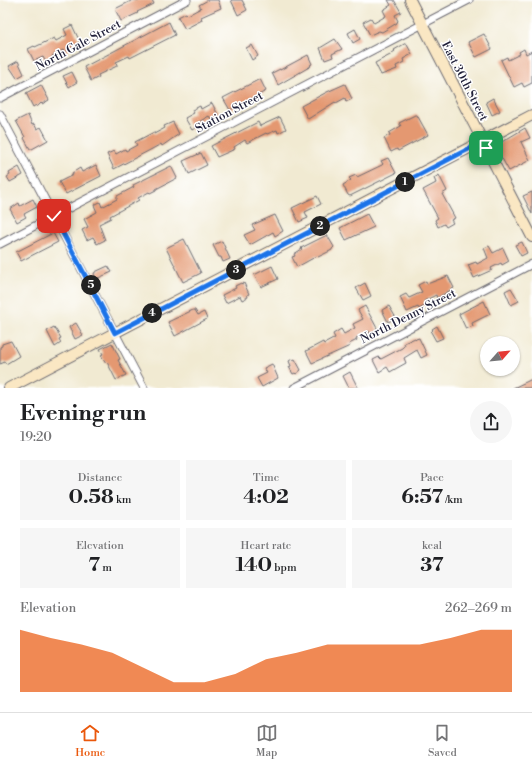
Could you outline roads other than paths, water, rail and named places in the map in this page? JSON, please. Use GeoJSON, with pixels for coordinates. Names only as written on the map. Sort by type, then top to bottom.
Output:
{"type":"FeatureCollection","features":[{"type":"Feature","properties":{"kind":"main road","name":"East 30th Street"},"geometry":{"type":"LineString","coordinates":[[410,0],[532,237]]}},
{"type":"Feature","properties":{"kind":"main road"},"geometry":{"type":"LineString","coordinates":[[9,388],[532,115]]}},
{"type":"Feature","properties":{"kind":"street","name":"North Gale Street"},"geometry":{"type":"LineString","coordinates":[[0,98],[187,0]]}},
{"type":"Feature","properties":{"kind":"street","name":"Station Street"},"geometry":{"type":"LineString","coordinates":[[0,244],[469,0]]}},
{"type":"Feature","properties":{"kind":"street"},"geometry":{"type":"LineString","coordinates":[[0,114],[144,388]]}},
{"type":"Feature","properties":{"kind":"street","name":"North Denny Street"},"geometry":{"type":"LineString","coordinates":[[294,388],[532,264]]}}]}
